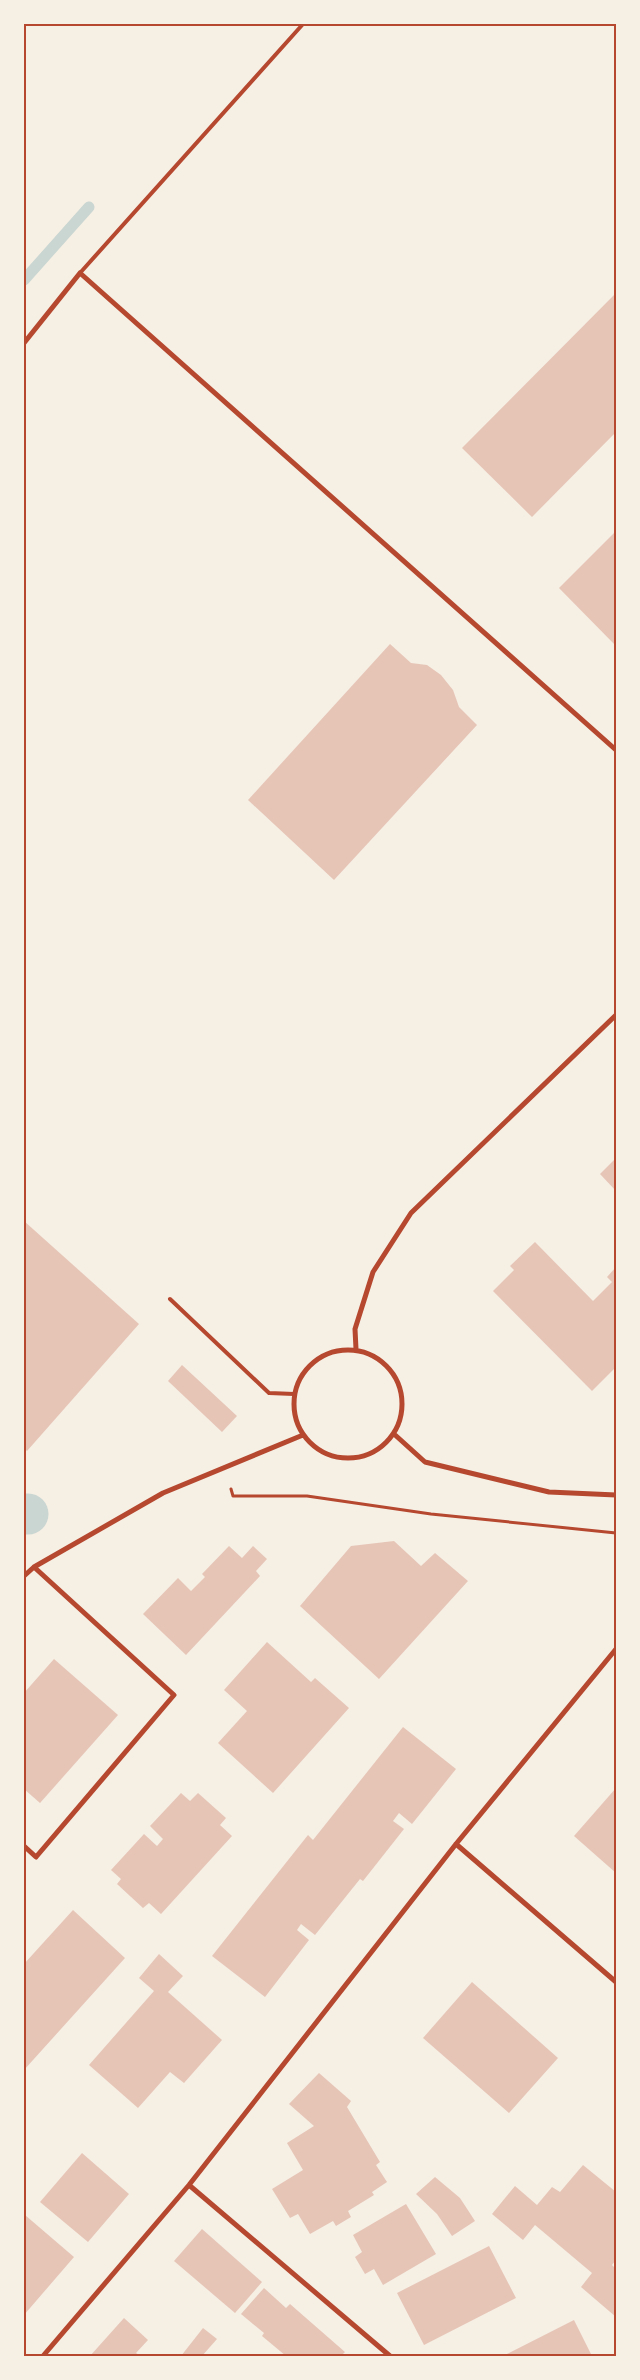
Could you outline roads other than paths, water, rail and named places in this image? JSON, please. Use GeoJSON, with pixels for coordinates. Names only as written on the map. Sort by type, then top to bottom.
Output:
{"type":"FeatureCollection","features":[{"type":"Feature","properties":{"kind":"street"},"geometry":{"type":"LineString","coordinates":[[24,343],[80,273],[616,750]]}},
{"type":"Feature","properties":{"kind":"street"},"geometry":{"type":"LineString","coordinates":[[356,1349],[355,1329],[373,1272],[411,1213],[616,1015]]}},
{"type":"Feature","properties":{"kind":"street"},"geometry":{"type":"LineString","coordinates":[[339,1349],[356,1349],[373,1355],[388,1366],[398,1381],[402,1399],[400,1417],[394,1434],[381,1447],[366,1455],[348,1459],[330,1456],[315,1448],[303,1435],[296,1422],[293,1408],[294,1394],[299,1378],[310,1364],[323,1354],[339,1349]]}},
{"type":"Feature","properties":{"kind":"street"},"geometry":{"type":"LineString","coordinates":[[394,1434],[425,1462],[549,1492],[616,1496]]}},
{"type":"Feature","properties":{"kind":"street"},"geometry":{"type":"LineString","coordinates":[[24,1576],[34,1568],[164,1493],[303,1435]]}},
{"type":"Feature","properties":{"kind":"street"},"geometry":{"type":"LineString","coordinates":[[24,1846],[36,1857],[174,1695],[34,1568]]}},
{"type":"Feature","properties":{"kind":"street"},"geometry":{"type":"LineString","coordinates":[[43,2356],[189,2185],[456,1844],[616,1649]]}},
{"type":"Feature","properties":{"kind":"street"},"geometry":{"type":"LineString","coordinates":[[456,1844],[616,1982]]}},
{"type":"Feature","properties":{"kind":"street"},"geometry":{"type":"LineString","coordinates":[[189,2185],[390,2356]]}},
{"type":"Feature","properties":{"kind":"lane"},"geometry":{"type":"LineString","coordinates":[[80,273],[303,24]]}},
{"type":"Feature","properties":{"kind":"lane"},"geometry":{"type":"LineString","coordinates":[[170,1299],[269,1394],[294,1394]]}},
{"type":"Feature","properties":{"kind":"waterway"},"geometry":{"type":"LineString","coordinates":[[24,280],[89,207]]}}]}
